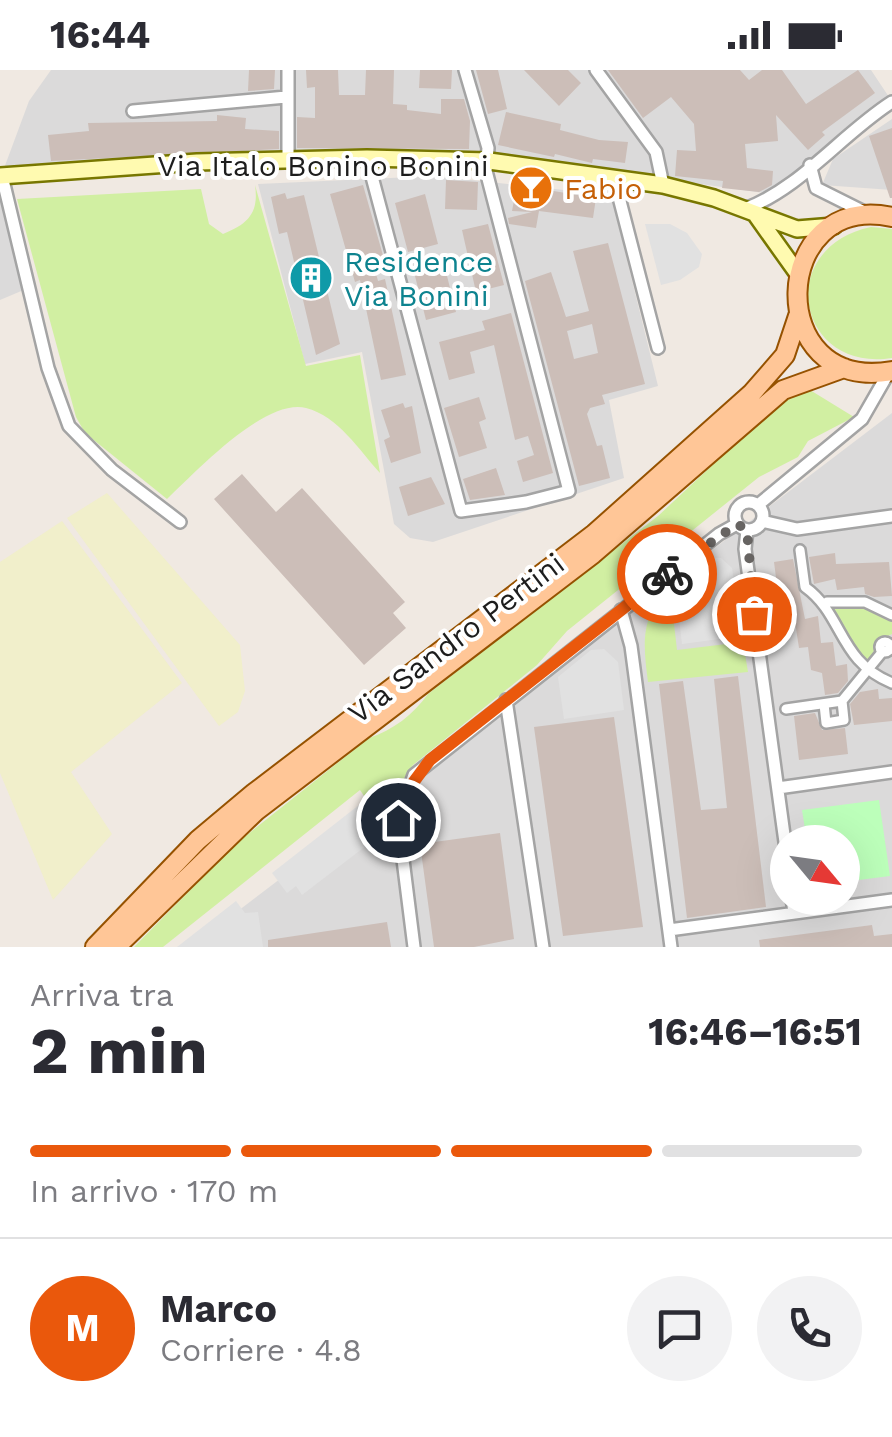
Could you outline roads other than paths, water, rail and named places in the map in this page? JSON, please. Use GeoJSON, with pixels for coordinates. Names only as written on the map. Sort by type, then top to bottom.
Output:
{"type":"FeatureCollection","features":[{"type":"Feature","properties":{"kind":"main road","name":"Via Italo Bonino Bonini"},"geometry":{"type":"LineString","coordinates":[[1,176],[288,160],[489,161],[663,186],[797,229],[834,226]]}},
{"type":"Feature","properties":{"kind":"main road"},"geometry":{"type":"LineString","coordinates":[[751,212],[798,274]]}},
{"type":"Feature","properties":{"kind":"main road"},"geometry":{"type":"LineString","coordinates":[[890,371],[844,368],[824,355],[808,338],[798,316],[798,274],[805,255],[834,226],[870,215],[892,217]]}},
{"type":"Feature","properties":{"kind":"main road","name":"Via Sandro Pertini"},"geometry":{"type":"LineString","coordinates":[[95,947],[198,840],[594,534],[752,393],[785,355],[798,316]]}},
{"type":"Feature","properties":{"kind":"main road","name":"Via Sandro Pertini"},"geometry":{"type":"LineString","coordinates":[[116,947],[256,811],[593,554],[782,390],[844,368]]}},
{"type":"Feature","properties":{"kind":"street"},"geometry":{"type":"LineString","coordinates":[[288,70],[288,160]]}},
{"type":"Feature","properties":{"kind":"street"},"geometry":{"type":"LineString","coordinates":[[367,158],[461,511],[526,502],[569,490],[486,172],[489,161],[465,70]]}},
{"type":"Feature","properties":{"kind":"street"},"geometry":{"type":"LineString","coordinates":[[596,70],[656,152],[663,186]]}},
{"type":"Feature","properties":{"kind":"street"},"geometry":{"type":"LineString","coordinates":[[134,112],[286,97]]}},
{"type":"Feature","properties":{"kind":"street"},"geometry":{"type":"LineString","coordinates":[[751,212],[892,102]]}},
{"type":"Feature","properties":{"kind":"street"},"geometry":{"type":"LineString","coordinates":[[810,165],[816,188],[870,215]]}},
{"type":"Feature","properties":{"kind":"street","name":"Via Italo Bonino Bonini"},"geometry":{"type":"LineString","coordinates":[[1,176],[48,368],[70,426],[112,470],[180,522]]}},
{"type":"Feature","properties":{"kind":"street"},"geometry":{"type":"LineString","coordinates":[[614,178],[658,348]]}},
{"type":"Feature","properties":{"kind":"street"},"geometry":{"type":"LineString","coordinates":[[783,825],[742,527],[735,516],[742,504],[758,506],[862,419],[890,371]]}},
{"type":"Feature","properties":{"kind":"street"},"geometry":{"type":"LineString","coordinates":[[758,506],[762,521]]}},
{"type":"Feature","properties":{"kind":"street"},"geometry":{"type":"LineString","coordinates":[[414,947],[398,820],[404,795],[430,760],[621,610],[742,527],[762,521],[798,529],[892,516]]}},
{"type":"Feature","properties":{"kind":"street"},"geometry":{"type":"LineString","coordinates":[[800,550],[805,587],[827,602],[864,602],[892,616]]}},
{"type":"Feature","properties":{"kind":"street"},"geometry":{"type":"LineString","coordinates":[[827,602],[839,636],[868,670],[892,682]]}},
{"type":"Feature","properties":{"kind":"street"},"geometry":{"type":"LineString","coordinates":[[621,610],[631,646],[671,947]]}},
{"type":"Feature","properties":{"kind":"street"},"geometry":{"type":"LineString","coordinates":[[786,709],[842,701],[888,644]]}},
{"type":"Feature","properties":{"kind":"street"},"geometry":{"type":"LineString","coordinates":[[506,700],[543,947]]}},
{"type":"Feature","properties":{"kind":"street"},"geometry":{"type":"LineString","coordinates":[[824,704],[826,723],[844,720],[842,701]]}},
{"type":"Feature","properties":{"kind":"street"},"geometry":{"type":"LineString","coordinates":[[778,788],[892,772]]}},
{"type":"Feature","properties":{"kind":"street"},"geometry":{"type":"LineString","coordinates":[[860,904],[892,900]]}},
{"type":"Feature","properties":{"kind":"street"},"geometry":{"type":"LineString","coordinates":[[669,930],[773,915]]}},
{"type":"Feature","properties":{"kind":"place","name":"Fabio"},"geometry":{"type":"Point","coordinates":[531,188]}},
{"type":"Feature","properties":{"kind":"place","name":"Residence Via Bonini"},"geometry":{"type":"Point","coordinates":[311,278]}}]}
